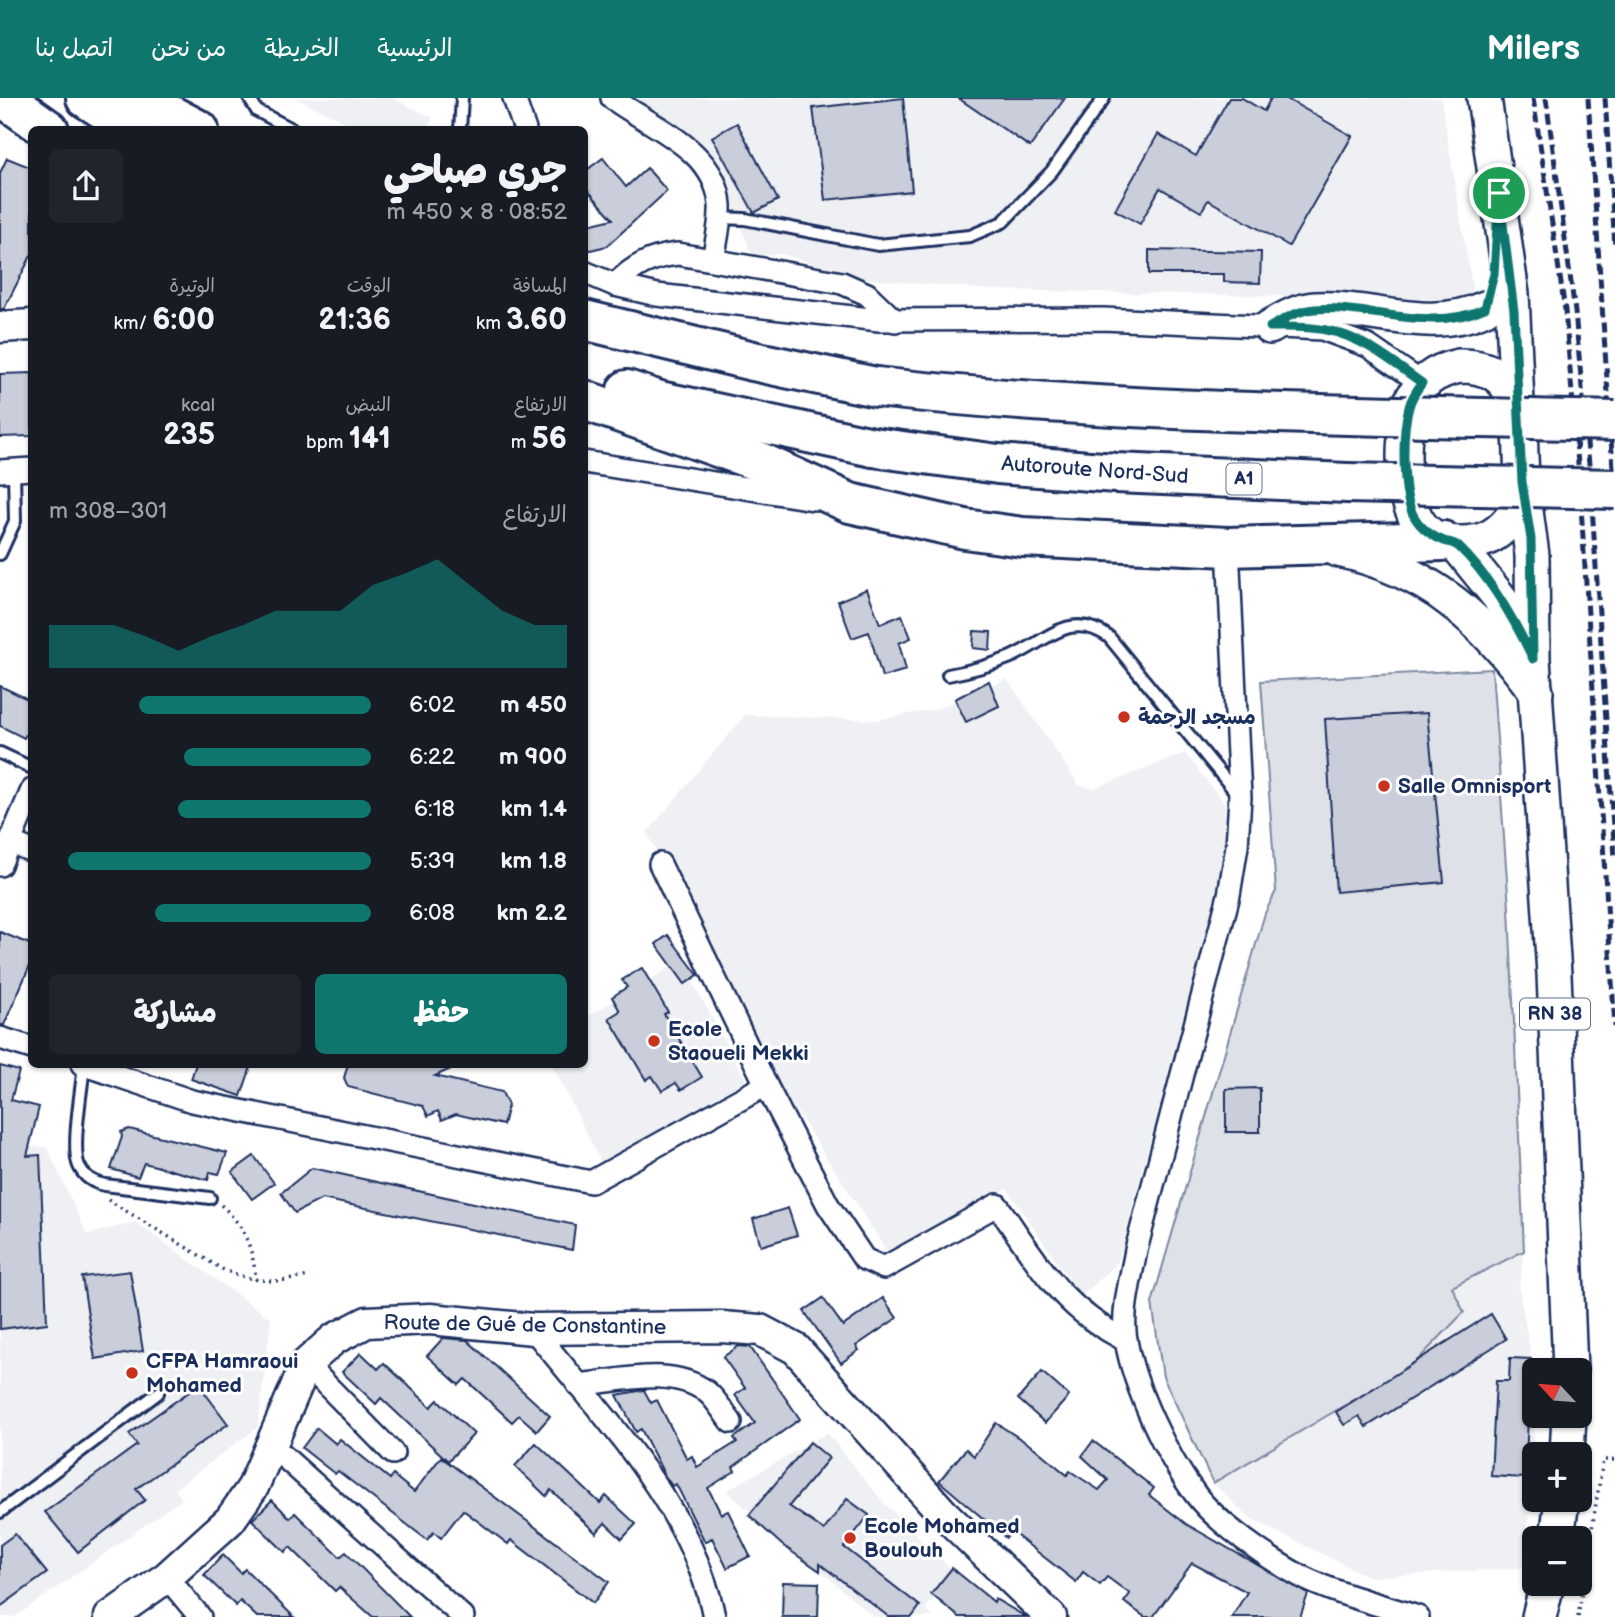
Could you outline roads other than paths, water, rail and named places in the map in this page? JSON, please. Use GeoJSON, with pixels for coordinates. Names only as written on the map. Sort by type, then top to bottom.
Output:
{"type":"FeatureCollection","features":[{"type":"Feature","properties":{"kind":"highway"},"geometry":{"type":"LineString","coordinates":[[4,98],[43,126]]}},
{"type":"Feature","properties":{"kind":"highway"},"geometry":{"type":"LineString","coordinates":[[138,98],[181,115]]}},
{"type":"Feature","properties":{"kind":"highway"},"geometry":{"type":"LineString","coordinates":[[98,101],[131,126]]}},
{"type":"Feature","properties":{"kind":"highway"},"geometry":{"type":"LineString","coordinates":[[600,293],[629,332]]}},
{"type":"Feature","properties":{"kind":"highway"},"geometry":{"type":"LineString","coordinates":[[588,321],[876,387],[998,401],[1108,408],[1615,421]]}},
{"type":"Feature","properties":{"kind":"highway","name":"Autoroute Nord-Sud"},"geometry":{"type":"LineString","coordinates":[[588,378],[660,401],[873,447],[998,464],[1116,473],[1347,483],[1615,489]]}},
{"type":"Feature","properties":{"kind":"highway"},"geometry":{"type":"LineString","coordinates":[[588,402],[760,462],[850,503],[965,529],[1023,537],[1228,547],[1450,542]]}},
{"type":"Feature","properties":{"kind":"main road"},"geometry":{"type":"LineString","coordinates":[[1484,98],[1499,193],[1514,311],[1522,482],[1520,502],[1511,520],[1496,534],[1477,543],[1450,542],[1428,532],[1416,520],[1408,504],[1405,487],[1407,417],[1409,405],[1466,340],[1485,308],[1494,274],[1499,193]]}},
{"type":"Feature","properties":{"kind":"main road"},"geometry":{"type":"LineString","coordinates":[[1270,327],[1295,314],[1316,309],[1437,319],[1470,315],[1485,308]]}},
{"type":"Feature","properties":{"kind":"main road"},"geometry":{"type":"LineString","coordinates":[[0,327],[28,325]]}},
{"type":"Feature","properties":{"kind":"main road"},"geometry":{"type":"LineString","coordinates":[[1433,376],[1472,366],[1487,370],[1505,384],[1517,403]]}},
{"type":"Feature","properties":{"kind":"main road","name":"RN 38"},"geometry":{"type":"LineString","coordinates":[[1522,482],[1532,555],[1533,659],[1553,974],[1569,1358]]}},
{"type":"Feature","properties":{"kind":"main road","name":"RN 38"},"geometry":{"type":"LineString","coordinates":[[1450,542],[1499,597],[1533,659]]}},
{"type":"Feature","properties":{"kind":"main road"},"geometry":{"type":"LineString","coordinates":[[1315,544],[1368,558],[1399,570],[1438,591],[1473,617],[1504,648],[1537,693]]}},
{"type":"Feature","properties":{"kind":"main road","name":"Route de Gué de Constantine"},"geometry":{"type":"LineString","coordinates":[[110,1617],[167,1577],[230,1520],[254,1487],[306,1364],[334,1339],[367,1322],[430,1319],[533,1329],[722,1327],[760,1330],[796,1349],[942,1512],[1051,1617]]}},
{"type":"Feature","properties":{"kind":"main road"},"geometry":{"type":"LineString","coordinates":[[1539,1617],[1544,1596]]}},
{"type":"Feature","properties":{"kind":"street"},"geometry":{"type":"LineString","coordinates":[[511,126],[515,98]]}},
{"type":"Feature","properties":{"kind":"street"},"geometry":{"type":"LineString","coordinates":[[515,98],[524,126]]}},
{"type":"Feature","properties":{"kind":"street"},"geometry":{"type":"LineString","coordinates":[[612,98],[687,147],[705,166],[715,184],[720,205],[713,260]]}},
{"type":"Feature","properties":{"kind":"street"},"geometry":{"type":"LineString","coordinates":[[600,293],[628,272],[660,256],[678,254],[842,283],[867,294],[895,321]]}},
{"type":"Feature","properties":{"kind":"street"},"geometry":{"type":"LineString","coordinates":[[588,277],[600,293]]}},
{"type":"Feature","properties":{"kind":"street"},"geometry":{"type":"LineString","coordinates":[[600,293],[657,295],[895,321],[1093,319],[1322,329],[1368,345],[1433,376]]}},
{"type":"Feature","properties":{"kind":"street"},"geometry":{"type":"LineString","coordinates":[[588,463],[788,496],[850,503]]}},
{"type":"Feature","properties":{"kind":"street"},"geometry":{"type":"LineString","coordinates":[[1228,547],[1240,797],[1237,846],[1229,895],[1136,1250],[1126,1307],[1126,1340],[1154,1422],[1168,1451],[1197,1497],[1236,1533],[1302,1577],[1418,1617]]}},
{"type":"Feature","properties":{"kind":"street"},"geometry":{"type":"LineString","coordinates":[[3,857],[28,799]]}},
{"type":"Feature","properties":{"kind":"street"},"geometry":{"type":"LineString","coordinates":[[3,857],[28,852]]}},
{"type":"Feature","properties":{"kind":"street"},"geometry":{"type":"LineString","coordinates":[[660,864],[766,1085],[828,1205],[864,1259],[884,1268],[997,1205],[1064,1298],[1083,1316],[1126,1340]]}},
{"type":"Feature","properties":{"kind":"street"},"geometry":{"type":"LineString","coordinates":[[0,1038],[28,1047]]}},
{"type":"Feature","properties":{"kind":"street"},"geometry":{"type":"LineString","coordinates":[[95,1068],[192,1101],[592,1182],[766,1085]]}},
{"type":"Feature","properties":{"kind":"street"},"geometry":{"type":"LineString","coordinates":[[533,1329],[646,1472],[688,1541],[710,1598],[714,1617]]}},
{"type":"Feature","properties":{"kind":"street"},"geometry":{"type":"LineString","coordinates":[[306,1364],[393,1453]]}},
{"type":"Feature","properties":{"kind":"street"},"geometry":{"type":"LineString","coordinates":[[578,1385],[670,1377],[692,1383],[709,1393],[731,1422]]}},
{"type":"Feature","properties":{"kind":"street"},"geometry":{"type":"LineString","coordinates":[[272,1446],[463,1617]]}},
{"type":"Feature","properties":{"kind":"street"},"geometry":{"type":"LineString","coordinates":[[167,1577],[201,1617]]}},
{"type":"Feature","properties":{"kind":"lane"},"geometry":{"type":"LineString","coordinates":[[249,98],[257,111],[287,126]]}},
{"type":"Feature","properties":{"kind":"lane"},"geometry":{"type":"LineString","coordinates":[[460,126],[463,98]]}},
{"type":"Feature","properties":{"kind":"lane"},"geometry":{"type":"LineString","coordinates":[[719,218],[745,219],[878,245],[970,236],[1003,222],[1052,171],[1104,98]]}},
{"type":"Feature","properties":{"kind":"lane"},"geometry":{"type":"LineString","coordinates":[[0,554],[7,544],[15,521],[15,470]]}},
{"type":"Feature","properties":{"kind":"lane"},"geometry":{"type":"LineString","coordinates":[[948,675],[982,668],[1012,657],[1061,629],[1072,626],[1092,627],[1109,637],[1240,797]]}},
{"type":"Feature","properties":{"kind":"lane"},"geometry":{"type":"LineString","coordinates":[[0,753],[28,766]]}},
{"type":"Feature","properties":{"kind":"lane"},"geometry":{"type":"LineString","coordinates":[[83,1068],[76,1157],[83,1173],[97,1183],[211,1198]]}},
{"type":"Feature","properties":{"kind":"lane"},"geometry":{"type":"LineString","coordinates":[[0,1512],[158,1393]]}},
{"type":"Feature","properties":{"kind":"railway"},"geometry":{"type":"LineString","coordinates":[[1533,98],[1565,310],[1579,476],[1615,1027]]}},
{"type":"Feature","properties":{"kind":"railway"},"geometry":{"type":"LineString","coordinates":[[1546,98],[1575,312],[1590,475],[1615,858]]}},
{"type":"Feature","properties":{"kind":"railway"},"geometry":{"type":"LineString","coordinates":[[1588,98],[1615,498]]}},
{"type":"Feature","properties":{"kind":"railway"},"geometry":{"type":"LineString","coordinates":[[1605,98],[1615,247]]}},
{"type":"Feature","properties":{"kind":"place","name":"مسجد الرحمة"},"geometry":{"type":"Point","coordinates":[1124,717]}},
{"type":"Feature","properties":{"kind":"place","name":"Salle Omnisport"},"geometry":{"type":"Point","coordinates":[1384,786]}},
{"type":"Feature","properties":{"kind":"place","name":"Ecole Staoueli Mekki"},"geometry":{"type":"Point","coordinates":[654,1041]}},
{"type":"Feature","properties":{"kind":"place","name":"CFPA Hamraoui Mohamed"},"geometry":{"type":"Point","coordinates":[132,1373]}},
{"type":"Feature","properties":{"kind":"place","name":"Ecole Mohamed Boulouh"},"geometry":{"type":"Point","coordinates":[850,1538]}}]}
